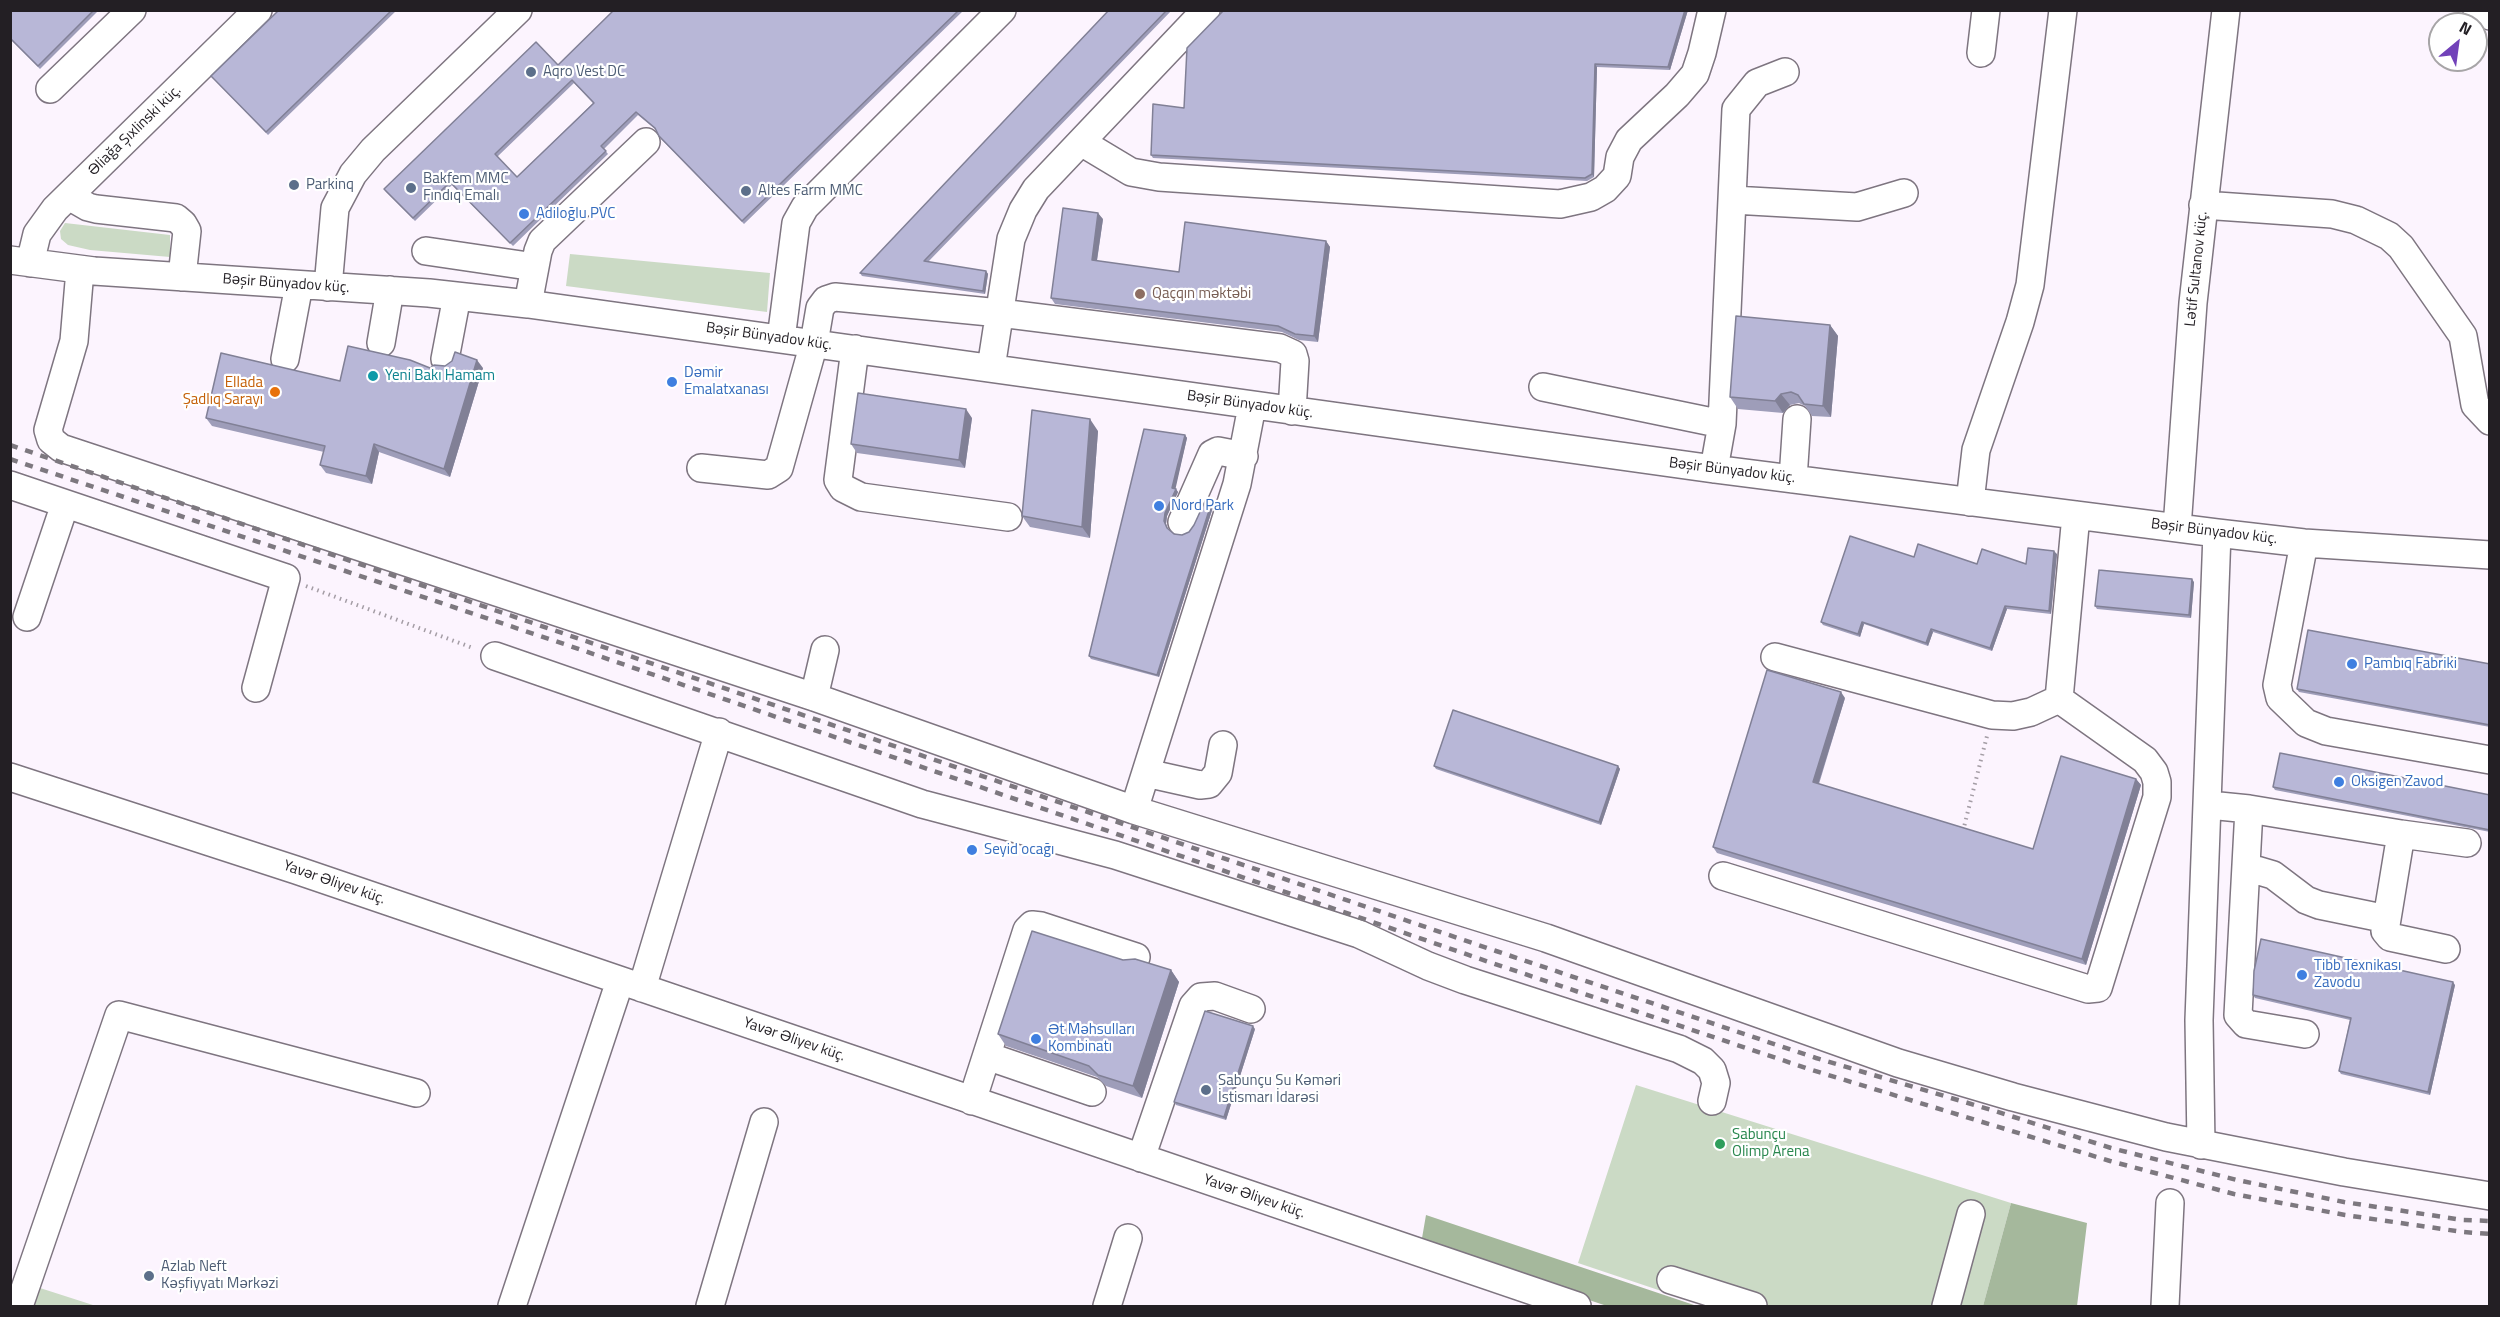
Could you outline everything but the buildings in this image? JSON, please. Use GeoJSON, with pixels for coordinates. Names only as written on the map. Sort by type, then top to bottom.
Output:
{"type":"FeatureCollection","features":[{"type":"Feature","properties":{"kind":"street"},"geometry":{"type":"LineString","coordinates":[[50,89],[132,10]]}},
{"type":"Feature","properties":{"kind":"street","name":"Əliağa Şıxlinski küç."},"geometry":{"type":"LineString","coordinates":[[20,261],[33,246],[44,222],[258,10]]}},
{"type":"Feature","properties":{"kind":"street"},"geometry":{"type":"LineString","coordinates":[[328,287],[335,208],[353,174],[373,150],[518,10]]}},
{"type":"Feature","properties":{"kind":"street"},"geometry":{"type":"LineString","coordinates":[[781,339],[796,223],[805,207],[1002,10]]}},
{"type":"Feature","properties":{"kind":"street"},"geometry":{"type":"LineString","coordinates":[[991,368],[1011,239],[1023,210],[1036,189],[1206,10]]}},
{"type":"Feature","properties":{"kind":"street"},"geometry":{"type":"LineString","coordinates":[[1081,142],[1131,172],[1159,177],[1560,204],[1591,198],[1605,189],[1617,176],[1620,157],[1629,140],[1677,95],[1695,74],[1712,10]]}},
{"type":"Feature","properties":{"kind":"street"},"geometry":{"type":"LineString","coordinates":[[1981,53],[1986,10]]}},
{"type":"Feature","properties":{"kind":"street"},"geometry":{"type":"LineString","coordinates":[[1970,502],[1976,450],[2020,322],[2030,285],[2063,10]]}},
{"type":"Feature","properties":{"kind":"street","name":"Lətif Sultanov küç."},"geometry":{"type":"LineString","coordinates":[[2177,528],[2191,325],[2226,10]]}},
{"type":"Feature","properties":{"kind":"street"},"geometry":{"type":"LineString","coordinates":[[2477,10],[2490,16]]}},
{"type":"Feature","properties":{"kind":"street"},"geometry":{"type":"LineString","coordinates":[[1714,469],[1722,424],[1736,109],[1757,83],[1785,72]]}},
{"type":"Feature","properties":{"kind":"street"},"geometry":{"type":"LineString","coordinates":[[528,304],[542,241],[646,142]]}},
{"type":"Feature","properties":{"kind":"street"},"geometry":{"type":"LineString","coordinates":[[1733,200],[1857,207],[1904,193]]}},
{"type":"Feature","properties":{"kind":"street"},"geometry":{"type":"LineString","coordinates":[[69,196],[96,209],[176,218],[187,231],[182,277]]}},
{"type":"Feature","properties":{"kind":"street"},"geometry":{"type":"LineString","coordinates":[[2203,205],[2332,214],[2356,220],[2389,236],[2401,247],[2463,336],[2473,399],[2479,411],[2490,421]]}},
{"type":"Feature","properties":{"kind":"street"},"geometry":{"type":"LineString","coordinates":[[426,251],[535,267]]}},
{"type":"Feature","properties":{"kind":"street","name":"Bəşir Bünyadov küç."},"geometry":{"type":"LineString","coordinates":[[20,261],[80,270],[390,290],[528,304],[1252,406],[1970,502],[2304,543],[2490,555]]}},
{"type":"Feature","properties":{"kind":"street"},"geometry":{"type":"LineString","coordinates":[[80,270],[74,341],[48,430],[51,440],[61,448],[814,697],[1134,810],[1546,938],[1898,1063],[2128,1128],[2201,1145],[2431,1188],[2490,1196]]}},
{"type":"Feature","properties":{"kind":"street"},"geometry":{"type":"LineString","coordinates":[[285,360],[299,285]]}},
{"type":"Feature","properties":{"kind":"street"},"geometry":{"type":"LineString","coordinates":[[381,343],[390,290]]}},
{"type":"Feature","properties":{"kind":"street"},"geometry":{"type":"LineString","coordinates":[[445,359],[457,296]]}},
{"type":"Feature","properties":{"kind":"street"},"geometry":{"type":"LineString","coordinates":[[701,468],[768,475],[780,468],[814,343],[820,308],[826,300],[835,297],[1000,313],[1289,351],[1293,354],[1295,361],[1292,411]]}},
{"type":"Feature","properties":{"kind":"street"},"geometry":{"type":"LineString","coordinates":[[855,349],[838,480],[843,488],[861,496],[1008,517]]}},
{"type":"Feature","properties":{"kind":"street"},"geometry":{"type":"LineString","coordinates":[[1543,387],[1722,424]]}},
{"type":"Feature","properties":{"kind":"street"},"geometry":{"type":"LineString","coordinates":[[1134,810],[1237,484],[1252,406]]}},
{"type":"Feature","properties":{"kind":"street"},"geometry":{"type":"LineString","coordinates":[[1793,479],[1797,419]]}},
{"type":"Feature","properties":{"kind":"street"},"geometry":{"type":"LineString","coordinates":[[1182,522],[1212,454],[1218,451],[1244,456]]}},
{"type":"Feature","properties":{"kind":"street"},"geometry":{"type":"LineString","coordinates":[[10,485],[286,578],[256,688]]}},
{"type":"Feature","properties":{"kind":"street"},"geometry":{"type":"LineString","coordinates":[[27,617],[65,504]]}},
{"type":"Feature","properties":{"kind":"street"},"geometry":{"type":"LineString","coordinates":[[2059,699],[2076,515]]}},
{"type":"Feature","properties":{"kind":"street"},"geometry":{"type":"LineString","coordinates":[[2201,1145],[2199,1020],[2209,805],[2217,533]]}},
{"type":"Feature","properties":{"kind":"street"},"geometry":{"type":"LineString","coordinates":[[2304,543],[2277,685],[2280,698],[2306,723],[2326,731],[2490,760]]}},
{"type":"Feature","properties":{"kind":"street"},"geometry":{"type":"LineString","coordinates":[[814,697],[825,650]]}},
{"type":"Feature","properties":{"kind":"street"},"geometry":{"type":"LineString","coordinates":[[495,656],[922,804],[1115,855],[1359,934],[1428,966],[1465,980],[1679,1049],[1703,1060],[1712,1070],[1716,1083],[1712,1101]]}},
{"type":"Feature","properties":{"kind":"street"},"geometry":{"type":"LineString","coordinates":[[1775,657],[1992,715],[2013,716],[2031,712],[2059,699]]}},
{"type":"Feature","properties":{"kind":"street"},"geometry":{"type":"LineString","coordinates":[[1723,876],[2088,989],[2098,988],[2157,797],[2157,782],[2154,772],[2145,760],[2059,699]]}},
{"type":"Feature","properties":{"kind":"street"},"geometry":{"type":"LineString","coordinates":[[512,1306],[631,985],[718,732]]}},
{"type":"Feature","properties":{"kind":"street"},"geometry":{"type":"LineString","coordinates":[[1146,773],[1200,785],[1209,784],[1218,773],[1223,745]]}},
{"type":"Feature","properties":{"kind":"street","name":"Yavər Əliyev küç."},"geometry":{"type":"LineString","coordinates":[[10,777],[296,870],[1576,1306]]}},
{"type":"Feature","properties":{"kind":"street"},"geometry":{"type":"LineString","coordinates":[[2209,805],[2249,809],[2467,843]]}},
{"type":"Feature","properties":{"kind":"street"},"geometry":{"type":"LineString","coordinates":[[2249,809],[2238,1015],[2246,1024],[2305,1034]]}},
{"type":"Feature","properties":{"kind":"street"},"geometry":{"type":"LineString","coordinates":[[2401,834],[2386,935],[2446,949]]}},
{"type":"Feature","properties":{"kind":"street"},"geometry":{"type":"LineString","coordinates":[[2246,867],[2272,874],[2306,900],[2319,905],[2387,919]]}},
{"type":"Feature","properties":{"kind":"street"},"geometry":{"type":"LineString","coordinates":[[972,1101],[1027,930],[1032,925],[1136,957]]}},
{"type":"Feature","properties":{"kind":"street"},"geometry":{"type":"LineString","coordinates":[[1141,1158],[1193,1006],[1201,996],[1215,996],[1251,1009]]}},
{"type":"Feature","properties":{"kind":"street"},"geometry":{"type":"LineString","coordinates":[[19,1306],[118,1015],[416,1093]]}},
{"type":"Feature","properties":{"kind":"street"},"geometry":{"type":"LineString","coordinates":[[987,1056],[1092,1092]]}},
{"type":"Feature","properties":{"kind":"street"},"geometry":{"type":"LineString","coordinates":[[710,1306],[764,1122]]}},
{"type":"Feature","properties":{"kind":"street"},"geometry":{"type":"LineString","coordinates":[[2165,1306],[2169,1203]]}},
{"type":"Feature","properties":{"kind":"street"},"geometry":{"type":"LineString","coordinates":[[1946,1306],[1971,1214]]}},
{"type":"Feature","properties":{"kind":"street"},"geometry":{"type":"LineString","coordinates":[[1107,1306],[1128,1238]]}},
{"type":"Feature","properties":{"kind":"street"},"geometry":{"type":"LineString","coordinates":[[1671,1280],[1753,1306]]}},
{"type":"Feature","properties":{"kind":"path"},"geometry":{"type":"LineString","coordinates":[[286,578],[495,656]]}},
{"type":"Feature","properties":{"kind":"path"},"geometry":{"type":"LineString","coordinates":[[1962,832],[1992,715]]}},
{"type":"Feature","properties":{"kind":"green space"},"geometry":{"type":"Polygon","coordinates":[[[65,223],[170,235],[170,257],[90,250],[68,245],[61,239],[60,231],[65,223]]]}},
{"type":"Feature","properties":{"kind":"green space"},"geometry":{"type":"Polygon","coordinates":[[[570,254],[770,273],[767,312],[566,286],[570,254]]]}},
{"type":"Feature","properties":{"kind":"green space","name":"Sabunçu Olimp Arena"},"geometry":{"type":"Polygon","coordinates":[[[1636,1085],[2011,1203],[1983,1306],[1706,1306],[1578,1263],[1636,1085]]]}},
{"type":"Feature","properties":{"kind":"green space"},"geometry":{"type":"Polygon","coordinates":[[[2011,1203],[2087,1223],[2077,1306],[1983,1306],[2011,1203]]]}},
{"type":"Feature","properties":{"kind":"green space"},"geometry":{"type":"Polygon","coordinates":[[[1426,1215],[1697,1306],[1607,1306],[1421,1244],[1426,1215]]]}},
{"type":"Feature","properties":{"kind":"green space"},"geometry":{"type":"Polygon","coordinates":[[[40,1288],[96,1306],[34,1306],[40,1288]]]}},
{"type":"Feature","properties":{"kind":"railway"},"geometry":{"type":"LineString","coordinates":[[10,445],[1816,1058],[2111,1148],[2237,1180],[2344,1202],[2463,1220],[2490,1221]]}},
{"type":"Feature","properties":{"kind":"railway"},"geometry":{"type":"LineString","coordinates":[[10,459],[570,646],[1489,962],[1812,1070],[2110,1161],[2234,1194],[2345,1215],[2490,1234]]}},
{"type":"Feature","properties":{"kind":"place","name":"Aqro Vest DC"},"geometry":{"type":"Point","coordinates":[531,72]}},
{"type":"Feature","properties":{"kind":"place","name":"Parkinq"},"geometry":{"type":"Point","coordinates":[294,185]}},
{"type":"Feature","properties":{"kind":"place","name":"Bakfem MMC Fındıq Emalı"},"geometry":{"type":"Point","coordinates":[411,188]}},
{"type":"Feature","properties":{"kind":"place","name":"Altes Farm MMC"},"geometry":{"type":"Point","coordinates":[746,191]}},
{"type":"Feature","properties":{"kind":"place","name":"Adiloğlu PVC"},"geometry":{"type":"Point","coordinates":[524,214]}},
{"type":"Feature","properties":{"kind":"place","name":"Qaçqın məktəbi"},"geometry":{"type":"Point","coordinates":[1140,294]}},
{"type":"Feature","properties":{"kind":"place","name":"Yeni Bakı Hamam"},"geometry":{"type":"Point","coordinates":[373,376]}},
{"type":"Feature","properties":{"kind":"place","name":"Dəmir Emalatxanası"},"geometry":{"type":"Point","coordinates":[672,382]}},
{"type":"Feature","properties":{"kind":"place","name":"Ellada Şadlıq Sarayı"},"geometry":{"type":"Point","coordinates":[275,392]}},
{"type":"Feature","properties":{"kind":"place","name":"Nord Park"},"geometry":{"type":"Point","coordinates":[1159,506]}},
{"type":"Feature","properties":{"kind":"place","name":"Pambıq Fabriki"},"geometry":{"type":"Point","coordinates":[2352,664]}},
{"type":"Feature","properties":{"kind":"place","name":"Oksigen Zavod"},"geometry":{"type":"Point","coordinates":[2339,782]}},
{"type":"Feature","properties":{"kind":"place","name":"Seyid ocağı"},"geometry":{"type":"Point","coordinates":[972,850]}},
{"type":"Feature","properties":{"kind":"place","name":"Tibb Texnikası Zavodu"},"geometry":{"type":"Point","coordinates":[2302,975]}},
{"type":"Feature","properties":{"kind":"place","name":"Ət Məhsulları Kombinatı"},"geometry":{"type":"Point","coordinates":[1036,1039]}},
{"type":"Feature","properties":{"kind":"place","name":"Sabunçu Su Kəməri İstismarı İdarəsi"},"geometry":{"type":"Point","coordinates":[1206,1090]}},
{"type":"Feature","properties":{"kind":"place","name":"Sabunçu Olimp Arena"},"geometry":{"type":"Point","coordinates":[1720,1144]}},
{"type":"Feature","properties":{"kind":"place","name":"Azlab Neft Kəşfiyyatı Mərkəzi"},"geometry":{"type":"Point","coordinates":[149,1276]}}]}
